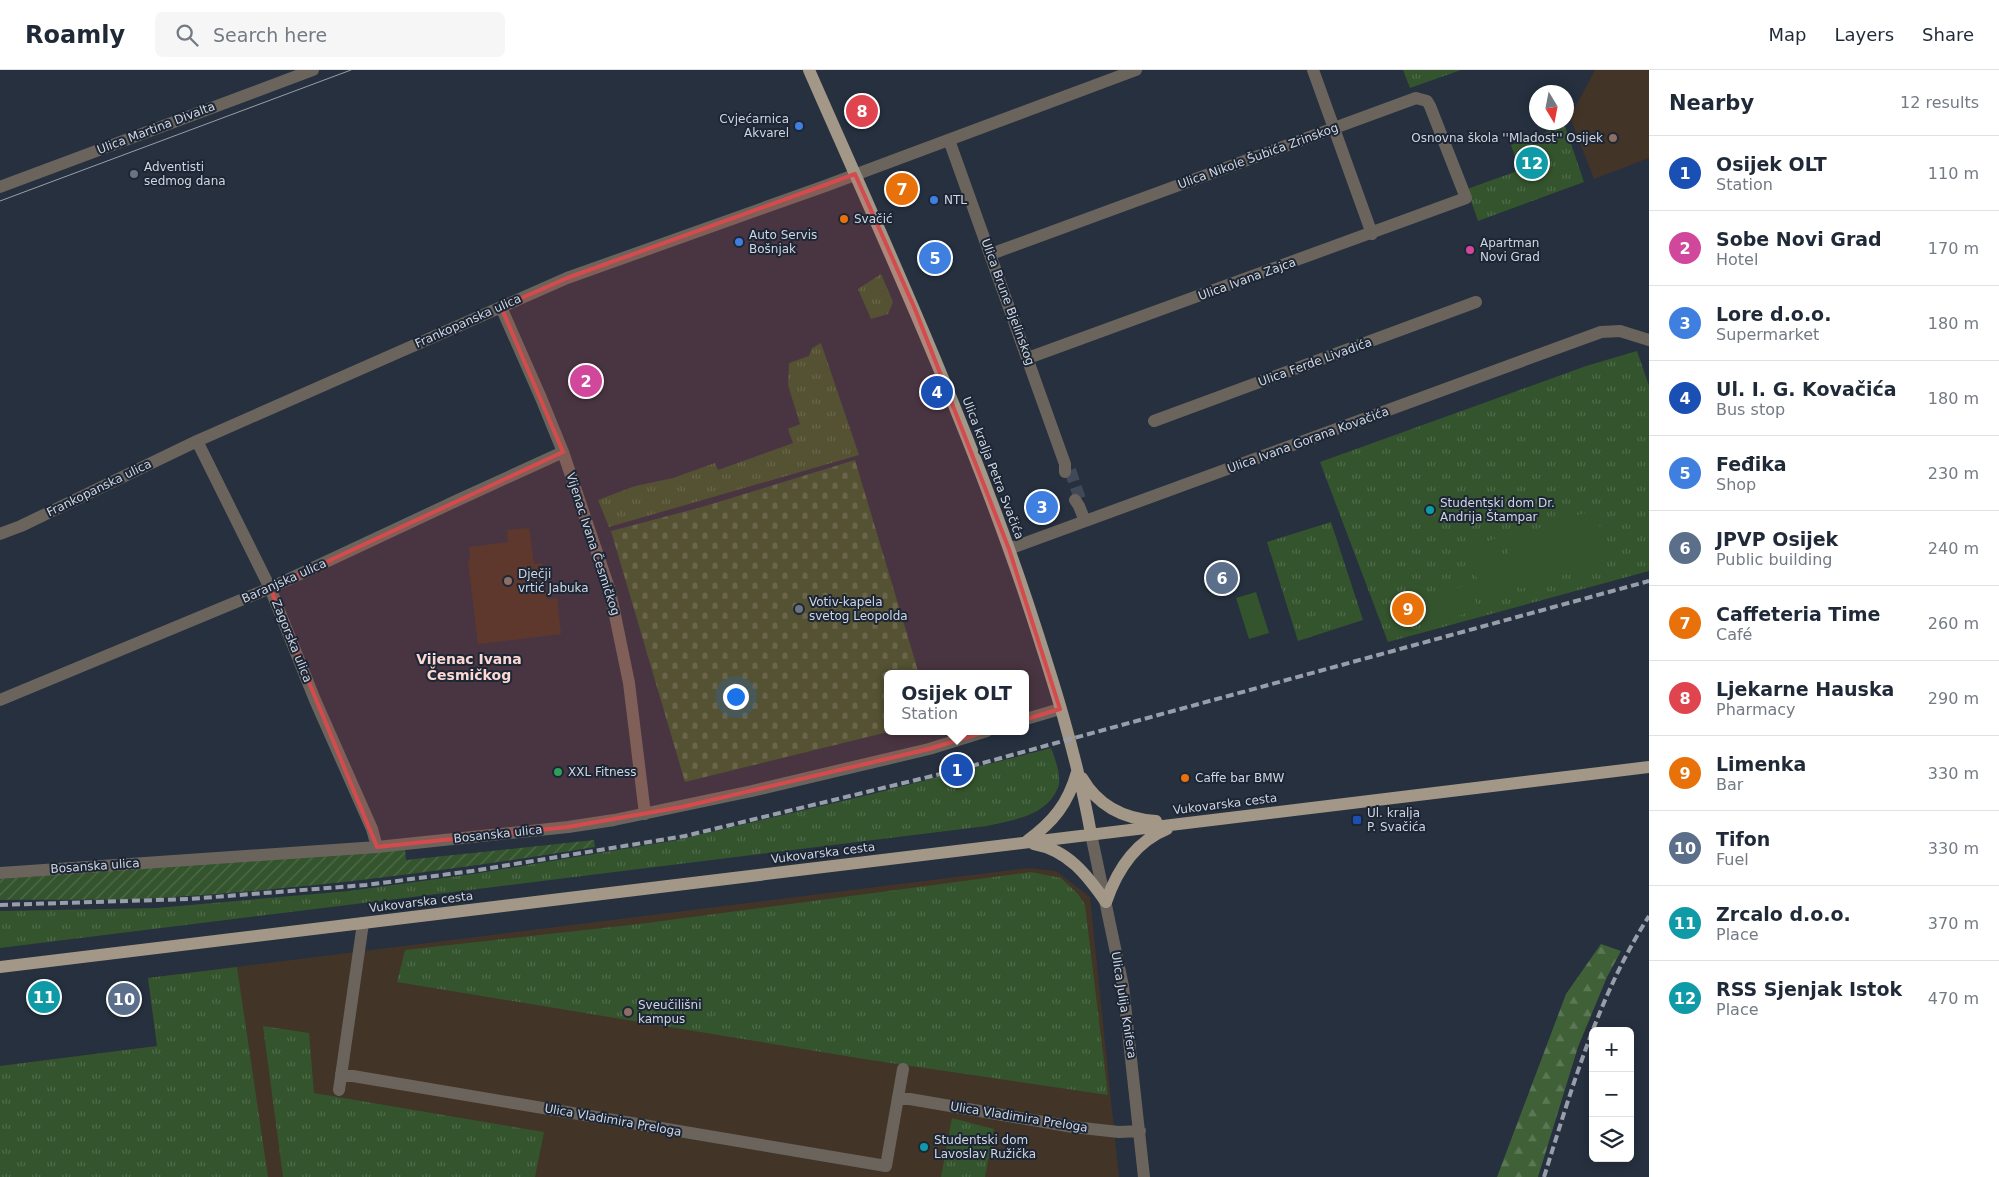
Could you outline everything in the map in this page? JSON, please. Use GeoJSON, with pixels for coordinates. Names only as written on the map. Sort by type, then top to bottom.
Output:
{"type":"FeatureCollection","features":[{"type":"Feature","properties":{"kind":"main road","name":"Ulica kralja Petra Svačića"},"geometry":{"type":"LineString","coordinates":[[809,70],[915,308],[1009,549],[1060,709],[1077,770],[1091,834]]}},
{"type":"Feature","properties":{"kind":"main road","name":"Vukovarska cesta"},"geometry":{"type":"LineString","coordinates":[[0,967],[1649,767]]}},
{"type":"Feature","properties":{"kind":"main road"},"geometry":{"type":"LineString","coordinates":[[1077,770],[1095,797],[1120,814],[1136,818],[1181,823]]}},
{"type":"Feature","properties":{"kind":"main road"},"geometry":{"type":"LineString","coordinates":[[1025,842],[1043,828],[1061,809],[1070,794],[1077,770]]}},
{"type":"Feature","properties":{"kind":"main road"},"geometry":{"type":"LineString","coordinates":[[1106,902],[1110,889],[1131,854],[1156,834],[1181,823]]}},
{"type":"Feature","properties":{"kind":"main road"},"geometry":{"type":"LineString","coordinates":[[1025,842],[1041,845],[1069,858],[1091,881],[1106,902]]}},
{"type":"Feature","properties":{"kind":"street","name":"Ulica Martina Divalta"},"geometry":{"type":"LineString","coordinates":[[0,187],[281,75],[312,70]]}},
{"type":"Feature","properties":{"kind":"street","name":"Frankopanska ulica"},"geometry":{"type":"LineString","coordinates":[[0,534],[21,526],[196,441],[567,278],[949,140],[1136,70]]}},
{"type":"Feature","properties":{"kind":"street"},"geometry":{"type":"LineString","coordinates":[[1313,70],[1372,234]]}},
{"type":"Feature","properties":{"kind":"street","name":"Ulica Nikole Šubića Zrinskog"},"geometry":{"type":"LineString","coordinates":[[991,254],[1410,100],[1422,98],[1427,101],[1466,198]]}},
{"type":"Feature","properties":{"kind":"street","name":"Ulica Brune Bjelinskog"},"geometry":{"type":"LineString","coordinates":[[949,140],[1067,469]]}},
{"type":"Feature","properties":{"kind":"street","name":"Ulica Ivana Zajca"},"geometry":{"type":"LineString","coordinates":[[1028,358],[1372,234],[1466,198]]}},
{"type":"Feature","properties":{"kind":"street","name":"Ulica Ferde Livadića"},"geometry":{"type":"LineString","coordinates":[[1154,421],[1476,302]]}},
{"type":"Feature","properties":{"kind":"street","name":"Vijenac Ivana Česmičkog"},"geometry":{"type":"LineString","coordinates":[[501,307],[563,452],[615,613],[628,682],[645,814]]}},
{"type":"Feature","properties":{"kind":"street","name":"Ulica Ivana Gorana Kovačića"},"geometry":{"type":"LineString","coordinates":[[1009,549],[1606,331],[1620,331],[1649,340]]}},
{"type":"Feature","properties":{"kind":"street","name":"Zagorska ulica"},"geometry":{"type":"LineString","coordinates":[[196,441],[270,588],[372,829],[377,847]]}},
{"type":"Feature","properties":{"kind":"street","name":"Baranjska ulica"},"geometry":{"type":"LineString","coordinates":[[0,700],[270,588],[563,452]]}},
{"type":"Feature","properties":{"kind":"street"},"geometry":{"type":"LineString","coordinates":[[1078,502],[1085,521]]}},
{"type":"Feature","properties":{"kind":"street"},"geometry":{"type":"LineString","coordinates":[[1029,718],[1060,709]]}},
{"type":"Feature","properties":{"kind":"street","name":"Bosanska ulica"},"geometry":{"type":"LineString","coordinates":[[0,873],[377,847],[550,829],[645,814],[869,764],[973,735]]}},
{"type":"Feature","properties":{"kind":"street","name":"Ulica Julija Knifera"},"geometry":{"type":"LineString","coordinates":[[1091,834],[1126,1004],[1144,1177]]}},
{"type":"Feature","properties":{"kind":"street"},"geometry":{"type":"LineString","coordinates":[[339,1090],[363,923]]}},
{"type":"Feature","properties":{"kind":"street"},"geometry":{"type":"LineString","coordinates":[[898,1097],[903,1069]]}},
{"type":"Feature","properties":{"kind":"street","name":"Ulica Vladimira Preloga"},"geometry":{"type":"LineString","coordinates":[[341,1074],[886,1166],[898,1097],[1073,1127],[1119,1132],[1140,1130]]}},
{"type":"Feature","properties":{"kind":"highlighted area"},"geometry":{"type":"Polygon","coordinates":[[[855,174],[915,309],[1009,549],[1060,709],[929,749],[682,807],[568,827],[377,847],[270,588],[563,452],[501,307],[567,278],[855,174]]]}},
{"type":"Feature","properties":{"kind":"shaded area","name":"Osnovna škola ''Mladost'' Osijek"},"geometry":{"type":"Polygon","coordinates":[[[1595,70],[1649,70],[1649,158],[1594,179],[1574,127],[1574,109],[1595,70]]]}},
{"type":"Feature","properties":{"kind":"shaded area","name":"Dječji vrtić Jabuka"},"geometry":{"type":"Polygon","coordinates":[[[529,528],[534,564],[542,563],[547,599],[557,598],[561,634],[478,644],[468,561],[470,560],[469,547],[508,542],[507,530],[529,528]]]}},
{"type":"Feature","properties":{"kind":"shaded area","name":"Sveučilišni kampus"},"geometry":{"type":"Polygon","coordinates":[[[1029,868],[1056,871],[1090,897],[1119,1177],[0,1177],[0,1066],[157,1046],[148,978],[1029,868]]]}},
{"type":"Feature","properties":{"kind":"green space"},"geometry":{"type":"Polygon","coordinates":[[[1403,70],[1461,70],[1410,88],[1403,70]]]}},
{"type":"Feature","properties":{"kind":"green space"},"geometry":{"type":"Polygon","coordinates":[[[1554,130],[1566,130],[1584,182],[1478,221],[1467,189],[1520,170],[1511,145],[1554,130]]]}},
{"type":"Feature","properties":{"kind":"green space"},"geometry":{"type":"Polygon","coordinates":[[[881,274],[893,302],[888,314],[871,319],[858,289],[881,274]]]}},
{"type":"Feature","properties":{"kind":"green space"},"geometry":{"type":"Polygon","coordinates":[[[821,343],[859,455],[609,527],[598,500],[635,486],[673,478],[715,463],[718,470],[793,443],[788,429],[800,424],[788,385],[789,363],[809,356],[812,348],[821,343]]]}},
{"type":"Feature","properties":{"kind":"green space"},"geometry":{"type":"Polygon","coordinates":[[[1637,351],[1649,386],[1649,571],[1388,642],[1320,462],[1586,366],[1637,351]]]}},
{"type":"Feature","properties":{"kind":"green space"},"geometry":{"type":"Polygon","coordinates":[[[855,460],[918,670],[884,670],[884,733],[685,782],[611,531],[702,507],[855,460]]]}},
{"type":"Feature","properties":{"kind":"green space"},"geometry":{"type":"Polygon","coordinates":[[[1594,510],[1611,559],[1521,589],[1504,540],[1594,510]]]}},
{"type":"Feature","properties":{"kind":"green space"},"geometry":{"type":"Polygon","coordinates":[[[1331,522],[1363,620],[1298,641],[1267,542],[1331,522]]]}},
{"type":"Feature","properties":{"kind":"green space"},"geometry":{"type":"Polygon","coordinates":[[[1497,538],[1516,589],[1485,600],[1466,549],[1497,538]]]}},
{"type":"Feature","properties":{"kind":"green space"},"geometry":{"type":"Polygon","coordinates":[[[1470,584],[1478,609],[1428,626],[1419,601],[1470,584]]]}},
{"type":"Feature","properties":{"kind":"green space"},"geometry":{"type":"Polygon","coordinates":[[[1256,592],[1269,633],[1249,639],[1236,598],[1256,592]]]}},
{"type":"Feature","properties":{"kind":"green space"},"geometry":{"type":"Polygon","coordinates":[[[1051,748],[1058,769],[1059,785],[1051,799],[1036,812],[1017,819],[987,826],[0,948],[0,911],[156,908],[349,891],[473,874],[677,840],[864,796],[1051,748]]]}},
{"type":"Feature","properties":{"kind":"green space"},"geometry":{"type":"Polygon","coordinates":[[[594,840],[595,847],[486,864],[268,890],[159,898],[0,900],[0,879],[405,849],[406,860],[594,840]]]}},
{"type":"Feature","properties":{"kind":"green space"},"geometry":{"type":"Polygon","coordinates":[[[1031,872],[1061,878],[1078,894],[1085,905],[1108,1095],[864,1059],[397,982],[405,950],[639,924],[1031,872]]]}},
{"type":"Feature","properties":{"kind":"green space"},"geometry":{"type":"Polygon","coordinates":[[[1601,944],[1621,951],[1607,977],[1578,1047],[1538,1177],[1497,1177],[1566,994],[1601,944]]]}},
{"type":"Feature","properties":{"kind":"green space"},"geometry":{"type":"Polygon","coordinates":[[[237,967],[268,1177],[0,1177],[0,1066],[157,1046],[148,978],[237,967]]]}},
{"type":"Feature","properties":{"kind":"green space"},"geometry":{"type":"Polygon","coordinates":[[[263,1026],[309,1033],[314,1093],[544,1132],[535,1177],[283,1177],[263,1026]]]}},
{"type":"Feature","properties":{"kind":"green space"},"geometry":{"type":"Polygon","coordinates":[[[952,1118],[994,1129],[985,1177],[941,1177],[952,1118]]]}},
{"type":"Feature","properties":{"kind":"tunnel"},"geometry":{"type":"LineString","coordinates":[[1070,470],[1080,499]]}},
{"type":"Feature","properties":{"kind":"tram line"},"geometry":{"type":"LineString","coordinates":[[0,201],[351,70]]}},
{"type":"Feature","properties":{"kind":"railway"},"geometry":{"type":"LineString","coordinates":[[0,905],[189,899],[366,885],[472,871],[685,836],[957,770],[1649,581]]}},
{"type":"Feature","properties":{"kind":"railway"},"geometry":{"type":"LineString","coordinates":[[1544,1177],[1576,1076],[1601,1010],[1615,978],[1649,916]]}},
{"type":"Feature","properties":{"kind":"place","name":"Ljekarne Hauska"},"geometry":{"type":"Point","coordinates":[862,111]}},
{"type":"Feature","properties":{"kind":"place","name":"Cvjećarnica Akvarel"},"geometry":{"type":"Point","coordinates":[799,126]}},
{"type":"Feature","properties":{"kind":"place","name":"Osnovna škola ''Mladost'' Osijek"},"geometry":{"type":"Point","coordinates":[1613,138]}},
{"type":"Feature","properties":{"kind":"place","name":"RSS Sjenjak Istok"},"geometry":{"type":"Point","coordinates":[1532,163]}},
{"type":"Feature","properties":{"kind":"place","name":"Adventisti sedmog dana"},"geometry":{"type":"Point","coordinates":[134,174]}},
{"type":"Feature","properties":{"kind":"place","name":"Caffeteria Time"},"geometry":{"type":"Point","coordinates":[902,189]}},
{"type":"Feature","properties":{"kind":"place","name":"NTL"},"geometry":{"type":"Point","coordinates":[934,200]}},
{"type":"Feature","properties":{"kind":"place","name":"Svačić"},"geometry":{"type":"Point","coordinates":[844,219]}},
{"type":"Feature","properties":{"kind":"place","name":"Auto Servis Bošnjak"},"geometry":{"type":"Point","coordinates":[739,242]}},
{"type":"Feature","properties":{"kind":"place","name":"Apartman Novi Grad"},"geometry":{"type":"Point","coordinates":[1470,250]}},
{"type":"Feature","properties":{"kind":"place","name":"Feđika"},"geometry":{"type":"Point","coordinates":[935,258]}},
{"type":"Feature","properties":{"kind":"place","name":"Sobe Novi Grad"},"geometry":{"type":"Point","coordinates":[586,381]}},
{"type":"Feature","properties":{"kind":"place","name":"Ul. I. G. Kovačića"},"geometry":{"type":"Point","coordinates":[937,392]}},
{"type":"Feature","properties":{"kind":"place","name":"Lore d.o.o."},"geometry":{"type":"Point","coordinates":[1042,507]}},
{"type":"Feature","properties":{"kind":"place","name":"Studentski dom Dr. Andrija Štampar"},"geometry":{"type":"Point","coordinates":[1430,510]}},
{"type":"Feature","properties":{"kind":"place","name":"JPVP Osijek"},"geometry":{"type":"Point","coordinates":[1222,578]}},
{"type":"Feature","properties":{"kind":"place","name":"Dječji vrtić Jabuka"},"geometry":{"type":"Point","coordinates":[508,581]}},
{"type":"Feature","properties":{"kind":"place","name":"Votiv-kapela svetog Leopolda"},"geometry":{"type":"Point","coordinates":[799,609]}},
{"type":"Feature","properties":{"kind":"place","name":"Limenka"},"geometry":{"type":"Point","coordinates":[1408,609]}},
{"type":"Feature","properties":{"kind":"place","name":"Osijek OLT"},"geometry":{"type":"Point","coordinates":[957,770]}},
{"type":"Feature","properties":{"kind":"place","name":"XXL Fitness"},"geometry":{"type":"Point","coordinates":[558,772]}},
{"type":"Feature","properties":{"kind":"place","name":"Caffe bar BMW"},"geometry":{"type":"Point","coordinates":[1185,778]}},
{"type":"Feature","properties":{"kind":"place","name":"Ul. kralja P. Svačića"},"geometry":{"type":"Point","coordinates":[1357,820]}},
{"type":"Feature","properties":{"kind":"place","name":"Zrcalo d.o.o."},"geometry":{"type":"Point","coordinates":[44,997]}},
{"type":"Feature","properties":{"kind":"place","name":"Tifon"},"geometry":{"type":"Point","coordinates":[124,999]}},
{"type":"Feature","properties":{"kind":"place","name":"Sveučilišni kampus"},"geometry":{"type":"Point","coordinates":[628,1012]}},
{"type":"Feature","properties":{"kind":"place","name":"Studentski dom Lavoslav Ružička"},"geometry":{"type":"Point","coordinates":[924,1147]}},
{"type":"Feature","properties":{"kind":"district","name":"Vijenac Ivana Česmičkog"},"geometry":{"type":"Point","coordinates":[469,668]}}]}
